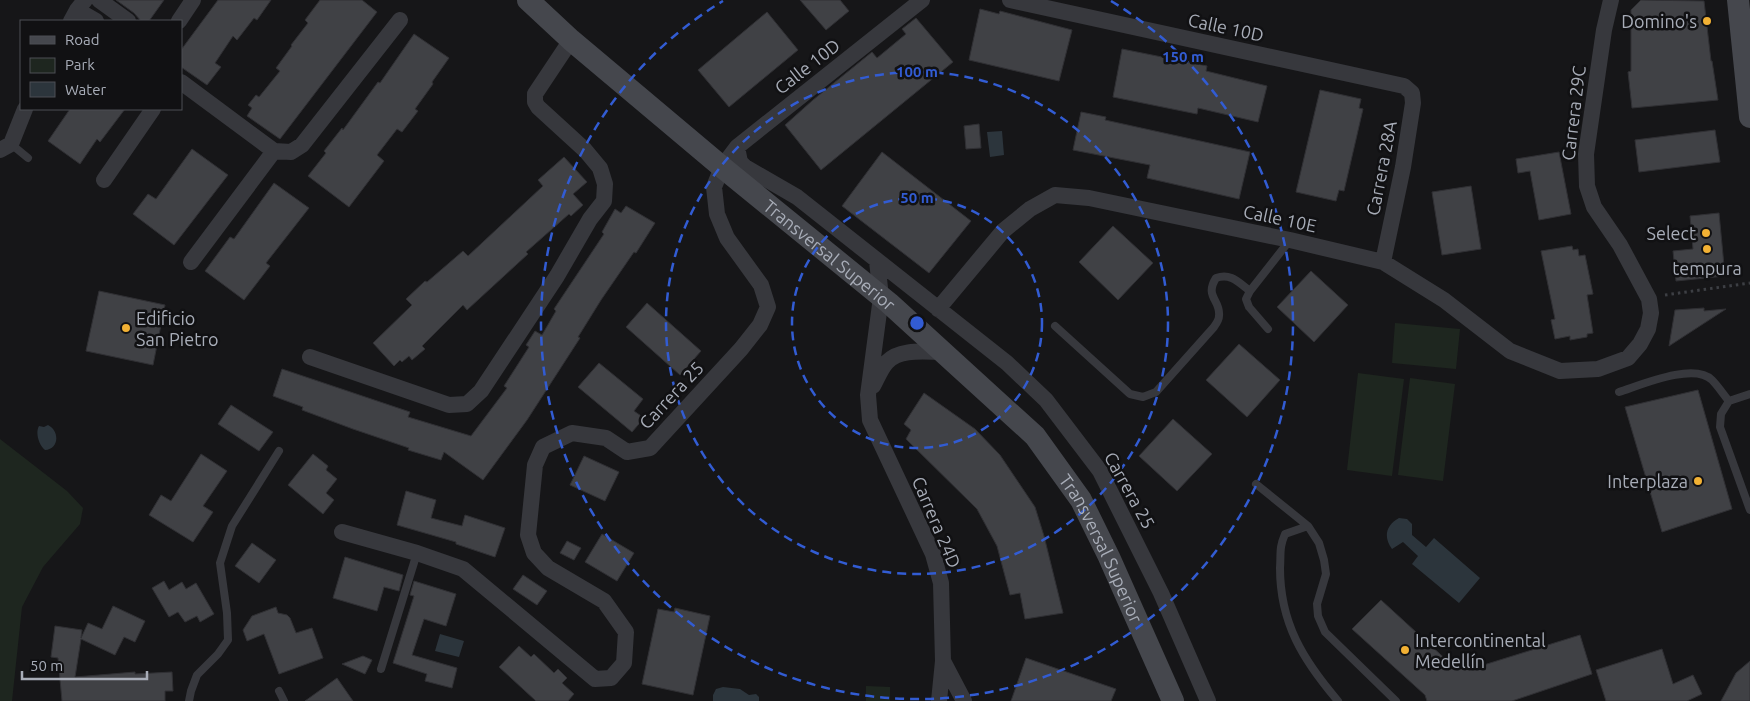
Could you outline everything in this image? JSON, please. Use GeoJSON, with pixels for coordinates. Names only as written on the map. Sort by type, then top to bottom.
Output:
{"type":"FeatureCollection","features":[{"type":"Feature","properties":{"kind":"main road","name":"Transversal Superior"},"geometry":{"type":"LineString","coordinates":[[528,0],[571,40],[881,297],[1036,436],[1081,500],[1109,557],[1173,701]]}},
{"type":"Feature","properties":{"kind":"main road"},"geometry":{"type":"LineString","coordinates":[[1738,0],[1750,117]]}},
{"type":"Feature","properties":{"kind":"street"},"geometry":{"type":"LineString","coordinates":[[99,0],[127,20]]}},
{"type":"Feature","properties":{"kind":"street"},"geometry":{"type":"LineString","coordinates":[[179,20],[193,0]]}},
{"type":"Feature","properties":{"kind":"street","name":"Calle 10D"},"geometry":{"type":"LineString","coordinates":[[722,167],[737,147],[922,0]]}},
{"type":"Feature","properties":{"kind":"street","name":"Calle 10D"},"geometry":{"type":"LineString","coordinates":[[1010,0],[1404,86]]}},
{"type":"Feature","properties":{"kind":"street","name":"Carrera 29C"},"geometry":{"type":"LineString","coordinates":[[1611,0],[1604,30],[1586,154],[1587,186],[1594,207],[1620,245],[1650,298],[1651,313],[1648,329],[1640,344],[1628,358]]}},
{"type":"Feature","properties":{"kind":"street"},"geometry":{"type":"LineString","coordinates":[[78,10],[94,20]]}},
{"type":"Feature","properties":{"kind":"street"},"geometry":{"type":"LineString","coordinates":[[182,83],[274,152],[291,152],[302,145],[400,20]]}},
{"type":"Feature","properties":{"kind":"street"},"geometry":{"type":"LineString","coordinates":[[310,357],[448,406],[467,404],[481,391],[557,276],[590,219],[604,201],[605,184],[600,168],[585,150],[538,107],[535,102],[535,94],[571,40]]}},
{"type":"Feature","properties":{"kind":"street","name":"Carrera 28A"},"geometry":{"type":"LineString","coordinates":[[1383,262],[1403,167],[1413,103],[1412,93],[1404,86]]}},
{"type":"Feature","properties":{"kind":"street"},"geometry":{"type":"LineString","coordinates":[[5,147],[24,110]]}},
{"type":"Feature","properties":{"kind":"street"},"geometry":{"type":"LineString","coordinates":[[104,180],[152,110]]}},
{"type":"Feature","properties":{"kind":"street","name":"Carrera 25"},"geometry":{"type":"LineString","coordinates":[[737,147],[740,162],[745,167],[797,197],[1006,363],[1046,400],[1100,471],[1161,593],[1208,701]]}},
{"type":"Feature","properties":{"kind":"street"},"geometry":{"type":"LineString","coordinates":[[191,262],[274,152]]}},
{"type":"Feature","properties":{"kind":"street","name":"Carrera 25"},"geometry":{"type":"LineString","coordinates":[[342,532],[463,570],[595,680],[611,678],[624,663],[626,632],[615,614],[604,601],[548,568],[534,553],[528,535],[536,465],[543,447],[572,433],[606,438],[626,452],[650,448],[741,349],[760,325],[768,307],[761,285],[727,238],[718,214],[714,187],[722,167]]}},
{"type":"Feature","properties":{"kind":"street","name":"Calle 10E"},"geometry":{"type":"LineString","coordinates":[[938,309],[1003,231],[1030,209],[1055,195],[1089,198],[1290,240],[1383,262],[1444,300],[1510,351],[1560,371],[1598,369],[1628,358]]}},
{"type":"Feature","properties":{"kind":"street","name":"Carrera 24D"},"geometry":{"type":"LineString","coordinates":[[877,261],[881,297],[868,395],[870,420],[933,554],[941,583],[944,661],[939,701]]}},
{"type":"Feature","properties":{"kind":"street"},"geometry":{"type":"LineString","coordinates":[[868,395],[887,362],[897,355],[909,352],[943,352]]}},
{"type":"Feature","properties":{"kind":"street"},"geometry":{"type":"LineString","coordinates":[[944,661],[964,701]]}},
{"type":"Feature","properties":{"kind":"lane"},"geometry":{"type":"LineString","coordinates":[[5,147],[28,158]]}},
{"type":"Feature","properties":{"kind":"lane"},"geometry":{"type":"LineString","coordinates":[[1268,329],[1249,307],[1246,299],[1250,290],[1290,240]]}},
{"type":"Feature","properties":{"kind":"lane"},"geometry":{"type":"LineString","coordinates":[[1055,326],[1130,394],[1143,397],[1156,392],[1214,327],[1219,317],[1218,307],[1211,295],[1211,285],[1216,278],[1224,276],[1234,279],[1250,290]]}},
{"type":"Feature","properties":{"kind":"lane"},"geometry":{"type":"LineString","coordinates":[[1619,392],[1676,374],[1700,374],[1711,378],[1729,401]]}},
{"type":"Feature","properties":{"kind":"lane"},"geometry":{"type":"LineString","coordinates":[[1750,394],[1729,401],[1721,414],[1720,427],[1750,510]]}},
{"type":"Feature","properties":{"kind":"lane"},"geometry":{"type":"LineString","coordinates":[[189,701],[190,691],[198,675],[218,654],[228,640],[227,613],[220,563],[232,526],[279,451]]}},
{"type":"Feature","properties":{"kind":"lane"},"geometry":{"type":"LineString","coordinates":[[1256,484],[1308,526],[1319,542],[1326,574],[1317,604],[1320,626],[1396,701]]}},
{"type":"Feature","properties":{"kind":"lane"},"geometry":{"type":"LineString","coordinates":[[1308,526],[1285,534],[1280,546],[1280,590],[1287,620],[1299,648],[1319,679],[1338,701]]}},
{"type":"Feature","properties":{"kind":"lane"},"geometry":{"type":"LineString","coordinates":[[381,669],[417,554]]}},
{"type":"Feature","properties":{"kind":"lane"},"geometry":{"type":"LineString","coordinates":[[279,691],[284,701]]}},
{"type":"Feature","properties":{"kind":"path"},"geometry":{"type":"LineString","coordinates":[[1662,296],[1750,283]]}},
{"type":"Feature","properties":{"kind":"green space"},"geometry":{"type":"Polygon","coordinates":[[[1395,323],[1460,329],[1456,369],[1392,363],[1395,323]]]}},
{"type":"Feature","properties":{"kind":"green space"},"geometry":{"type":"Polygon","coordinates":[[[1358,373],[1404,379],[1392,476],[1347,470],[1358,373]]]}},
{"type":"Feature","properties":{"kind":"green space"},"geometry":{"type":"Polygon","coordinates":[[[1410,378],[1455,384],[1443,481],[1398,475],[1410,378]]]}},
{"type":"Feature","properties":{"kind":"green space"},"geometry":{"type":"Polygon","coordinates":[[[0,439],[67,491],[83,508],[80,524],[43,567],[22,607],[12,701],[0,701],[0,439]]]}},
{"type":"Feature","properties":{"kind":"green space"},"geometry":{"type":"Polygon","coordinates":[[[866,686],[890,687],[890,701],[866,701],[866,686]]]}},
{"type":"Feature","properties":{"kind":"water"},"geometry":{"type":"Polygon","coordinates":[[[1002,131],[1004,155],[990,157],[987,132],[1002,131]]]}},
{"type":"Feature","properties":{"kind":"water"},"geometry":{"type":"Polygon","coordinates":[[[48,425],[55,431],[56,439],[53,447],[45,450],[39,442],[37,432],[39,426],[44,427],[48,425]]]}},
{"type":"Feature","properties":{"kind":"water"},"geometry":{"type":"Polygon","coordinates":[[[1399,518],[1407,519],[1412,524],[1412,535],[1426,547],[1434,538],[1480,578],[1459,603],[1412,564],[1418,556],[1403,542],[1392,549],[1389,545],[1387,532],[1391,524],[1399,518]]]}},
{"type":"Feature","properties":{"kind":"water"},"geometry":{"type":"Polygon","coordinates":[[[440,634],[464,641],[459,657],[435,651],[440,634]]]}},
{"type":"Feature","properties":{"kind":"water"},"geometry":{"type":"Polygon","coordinates":[[[723,687],[740,689],[749,695],[756,694],[759,697],[759,701],[713,701],[716,689],[723,687]]]}},
{"type":"Feature","properties":{"kind":"building"},"geometry":{"type":"Polygon","coordinates":[[[116,0],[164,0],[150,20],[140,20],[116,0]]]}},
{"type":"Feature","properties":{"kind":"building"},"geometry":{"type":"Polygon","coordinates":[[[218,0],[271,0],[257,20],[254,18],[237,40],[233,36],[215,63],[221,67],[207,85],[182,68],[182,49],[218,0]]]}},
{"type":"Feature","properties":{"kind":"building"},"geometry":{"type":"Polygon","coordinates":[[[320,0],[362,0],[377,12],[280,139],[247,116],[252,108],[248,105],[256,95],[259,97],[280,71],[276,68],[308,23],[305,20],[320,0]]]}},
{"type":"Feature","properties":{"kind":"building"},"geometry":{"type":"Polygon","coordinates":[[[800,0],[840,0],[849,11],[826,30],[800,0]]]}},
{"type":"Feature","properties":{"kind":"building"},"geometry":{"type":"Polygon","coordinates":[[[1641,0],[1704,1],[1718,100],[1632,108],[1628,72],[1631,71],[1631,10],[1641,0]]]}},
{"type":"Feature","properties":{"kind":"building"},"geometry":{"type":"Polygon","coordinates":[[[980,9],[999,14],[1000,11],[1072,30],[1059,81],[969,60],[980,9]]]}},
{"type":"Feature","properties":{"kind":"building"},"geometry":{"type":"Polygon","coordinates":[[[767,12],[798,50],[729,107],[698,70],[767,12]]]}},
{"type":"Feature","properties":{"kind":"building"},"geometry":{"type":"Polygon","coordinates":[[[916,18],[953,62],[821,170],[785,125],[872,52],[877,58],[906,34],[902,29],[916,18]]]}},
{"type":"Feature","properties":{"kind":"building"},"geometry":{"type":"Polygon","coordinates":[[[414,34],[449,58],[415,109],[418,111],[402,132],[397,129],[377,155],[384,161],[349,207],[308,176],[326,153],[324,151],[342,128],[343,130],[378,82],[380,83],[414,34]]]}},
{"type":"Feature","properties":{"kind":"building"},"geometry":{"type":"Polygon","coordinates":[[[1122,49],[1207,66],[1206,71],[1267,86],[1258,122],[1198,108],[1197,114],[1113,97],[1122,49]]]}},
{"type":"Feature","properties":{"kind":"building"},"geometry":{"type":"Polygon","coordinates":[[[1320,90],[1361,99],[1359,108],[1363,109],[1344,191],[1339,190],[1336,201],[1296,192],[1320,90]]]}},
{"type":"Feature","properties":{"kind":"building"},"geometry":{"type":"Polygon","coordinates":[[[69,110],[124,110],[100,142],[97,139],[80,164],[48,141],[69,110]]]}},
{"type":"Feature","properties":{"kind":"building"},"geometry":{"type":"Polygon","coordinates":[[[1081,112],[1106,117],[1105,120],[1250,152],[1239,199],[1147,178],[1150,165],[1073,150],[1081,112]]]}},
{"type":"Feature","properties":{"kind":"building"},"geometry":{"type":"Polygon","coordinates":[[[979,124],[981,148],[966,149],[964,126],[979,124]]]}},
{"type":"Feature","properties":{"kind":"building"},"geometry":{"type":"Polygon","coordinates":[[[1715,130],[1720,162],[1639,172],[1635,140],[1715,130]]]}},
{"type":"Feature","properties":{"kind":"building"},"geometry":{"type":"Polygon","coordinates":[[[192,149],[228,175],[174,245],[133,214],[148,194],[156,199],[192,149]]]}},
{"type":"Feature","properties":{"kind":"building"},"geometry":{"type":"Polygon","coordinates":[[[882,152],[971,221],[929,273],[842,206],[882,152]]]}},
{"type":"Feature","properties":{"kind":"building"},"geometry":{"type":"Polygon","coordinates":[[[1559,152],[1571,214],[1539,220],[1530,171],[1518,173],[1516,159],[1559,152]]]}},
{"type":"Feature","properties":{"kind":"building"},"geometry":{"type":"Polygon","coordinates":[[[564,157],[587,182],[573,194],[583,205],[571,216],[569,214],[526,252],[528,254],[467,310],[463,305],[422,346],[425,349],[412,360],[409,356],[402,362],[400,360],[394,366],[373,343],[412,305],[406,299],[425,281],[427,282],[463,251],[468,256],[543,186],[538,180],[564,157]]]}},
{"type":"Feature","properties":{"kind":"building"},"geometry":{"type":"Polygon","coordinates":[[[274,183],[309,208],[266,263],[270,266],[244,300],[205,271],[230,237],[234,239],[274,183]]]}},
{"type":"Feature","properties":{"kind":"building"},"geometry":{"type":"Polygon","coordinates":[[[1471,186],[1481,249],[1442,255],[1432,192],[1471,186]]]}},
{"type":"Feature","properties":{"kind":"building"},"geometry":{"type":"Polygon","coordinates":[[[626,206],[655,223],[636,253],[634,252],[601,300],[578,337],[580,338],[527,420],[483,480],[444,452],[441,460],[408,450],[409,448],[302,410],[303,407],[273,396],[282,369],[410,412],[408,417],[471,436],[507,388],[504,386],[529,347],[526,345],[535,331],[542,335],[556,311],[554,309],[604,234],[602,232],[615,209],[621,213],[626,206]]]}},
{"type":"Feature","properties":{"kind":"building","name":"Select"},"geometry":{"type":"Polygon","coordinates":[[[1719,213],[1725,276],[1676,281],[1673,251],[1693,249],[1690,216],[1719,213]]]}},
{"type":"Feature","properties":{"kind":"building"},"geometry":{"type":"Polygon","coordinates":[[[1113,226],[1153,263],[1118,300],[1079,262],[1113,226]]]}},
{"type":"Feature","properties":{"kind":"building"},"geometry":{"type":"Polygon","coordinates":[[[1572,246],[1573,250],[1578,249],[1579,256],[1585,255],[1593,294],[1587,295],[1593,333],[1587,334],[1587,337],[1570,340],[1570,336],[1555,339],[1551,320],[1555,319],[1541,251],[1572,246]]]}},
{"type":"Feature","properties":{"kind":"building"},"geometry":{"type":"Polygon","coordinates":[[[1311,271],[1348,305],[1314,342],[1277,307],[1311,271]]]}},
{"type":"Feature","properties":{"kind":"building","name":"Edificio San Pietro"},"geometry":{"type":"Polygon","coordinates":[[[99,291],[165,305],[153,365],[86,351],[99,291]]]}},
{"type":"Feature","properties":{"kind":"building"},"geometry":{"type":"Polygon","coordinates":[[[647,303],[701,351],[680,375],[626,327],[647,303]]]}},
{"type":"Feature","properties":{"kind":"building"},"geometry":{"type":"Polygon","coordinates":[[[1704,308],[1704,311],[1726,309],[1669,346],[1675,310],[1704,308]]]}},
{"type":"Feature","properties":{"kind":"building"},"geometry":{"type":"Polygon","coordinates":[[[1239,344],[1280,380],[1247,417],[1206,380],[1239,344]]]}},
{"type":"Feature","properties":{"kind":"building"},"geometry":{"type":"Polygon","coordinates":[[[599,363],[643,399],[634,411],[644,418],[632,432],[578,387],[599,363]]]}},
{"type":"Feature","properties":{"kind":"building"},"geometry":{"type":"Polygon","coordinates":[[[1698,390],[1732,509],[1662,532],[1625,407],[1698,390]]]}},
{"type":"Feature","properties":{"kind":"building"},"geometry":{"type":"Polygon","coordinates":[[[924,393],[975,429],[1000,455],[1035,507],[1063,613],[1025,619],[1020,593],[1010,595],[997,546],[977,509],[906,439],[911,430],[904,424],[924,393]]]}},
{"type":"Feature","properties":{"kind":"building"},"geometry":{"type":"Polygon","coordinates":[[[231,405],[273,432],[259,451],[218,424],[231,405]]]}},
{"type":"Feature","properties":{"kind":"building"},"geometry":{"type":"Polygon","coordinates":[[[1173,419],[1212,454],[1177,491],[1139,456],[1173,419]]]}},
{"type":"Feature","properties":{"kind":"building"},"geometry":{"type":"Polygon","coordinates":[[[201,454],[227,471],[203,506],[213,512],[193,542],[149,515],[161,495],[171,501],[201,454]]]}},
{"type":"Feature","properties":{"kind":"building"},"geometry":{"type":"Polygon","coordinates":[[[313,454],[328,466],[326,470],[337,479],[326,493],[334,500],[323,514],[288,485],[313,454]]]}},
{"type":"Feature","properties":{"kind":"building"},"geometry":{"type":"Polygon","coordinates":[[[584,456],[619,472],[605,501],[570,485],[584,456]]]}},
{"type":"Feature","properties":{"kind":"building"},"geometry":{"type":"Polygon","coordinates":[[[406,491],[436,500],[431,518],[462,526],[465,515],[505,528],[495,557],[456,544],[456,542],[397,525],[406,491]]]}},
{"type":"Feature","properties":{"kind":"building"},"geometry":{"type":"Polygon","coordinates":[[[602,534],[634,553],[617,581],[585,562],[602,534]]]}},
{"type":"Feature","properties":{"kind":"building"},"geometry":{"type":"Polygon","coordinates":[[[567,541],[581,548],[574,560],[560,553],[567,541]]]}},
{"type":"Feature","properties":{"kind":"building"},"geometry":{"type":"Polygon","coordinates":[[[252,543],[276,560],[259,583],[235,566],[252,543]]]}},
{"type":"Feature","properties":{"kind":"building"},"geometry":{"type":"Polygon","coordinates":[[[345,557],[403,575],[399,591],[384,587],[377,611],[333,598],[345,557]]]}},
{"type":"Feature","properties":{"kind":"building"},"geometry":{"type":"Polygon","coordinates":[[[523,575],[547,591],[537,605],[513,589],[523,575]]]}},
{"type":"Feature","properties":{"kind":"building"},"geometry":{"type":"Polygon","coordinates":[[[164,581],[169,590],[182,582],[186,589],[196,583],[214,614],[200,622],[197,616],[185,622],[178,612],[169,617],[152,588],[164,581]]]}},
{"type":"Feature","properties":{"kind":"building"},"geometry":{"type":"Polygon","coordinates":[[[414,581],[456,594],[446,626],[424,619],[412,655],[457,668],[452,688],[425,681],[427,674],[393,663],[414,596],[410,595],[414,581]]]}},
{"type":"Feature","properties":{"kind":"building","name":"Intercontinental Medellín"},"geometry":{"type":"Polygon","coordinates":[[[1381,600],[1452,665],[1474,668],[1580,635],[1592,674],[1512,701],[1427,701],[1425,695],[1352,629],[1381,600]]]}},
{"type":"Feature","properties":{"kind":"building"},"geometry":{"type":"Polygon","coordinates":[[[113,606],[145,621],[135,642],[124,637],[115,655],[81,639],[75,677],[135,672],[135,674],[172,672],[173,691],[165,691],[165,701],[62,701],[58,658],[51,657],[55,626],[82,630],[81,638],[88,623],[102,629],[113,606]]]}},
{"type":"Feature","properties":{"kind":"building"},"geometry":{"type":"Polygon","coordinates":[[[276,607],[278,613],[287,615],[290,618],[296,633],[312,628],[323,658],[279,674],[264,634],[247,641],[243,630],[252,616],[276,607]]]}},
{"type":"Feature","properties":{"kind":"building"},"geometry":{"type":"Polygon","coordinates":[[[675,608],[710,616],[693,695],[642,684],[658,609],[674,612],[675,608]]]}},
{"type":"Feature","properties":{"kind":"building"},"geometry":{"type":"Polygon","coordinates":[[[519,646],[531,657],[534,654],[554,673],[558,669],[567,678],[562,683],[574,694],[568,701],[536,701],[499,667],[519,646]]]}},
{"type":"Feature","properties":{"kind":"building"},"geometry":{"type":"Polygon","coordinates":[[[1662,649],[1673,684],[1693,675],[1702,694],[1687,701],[1606,701],[1596,670],[1662,649]]]}},
{"type":"Feature","properties":{"kind":"building"},"geometry":{"type":"Polygon","coordinates":[[[363,656],[372,660],[365,674],[342,664],[363,656]]]}},
{"type":"Feature","properties":{"kind":"building"},"geometry":{"type":"Polygon","coordinates":[[[1026,658],[1116,689],[1111,701],[1011,701],[1026,658]]]}},
{"type":"Feature","properties":{"kind":"building"},"geometry":{"type":"Polygon","coordinates":[[[1750,661],[1750,701],[1721,701],[1736,673],[1750,661]]]}},
{"type":"Feature","properties":{"kind":"building"},"geometry":{"type":"Polygon","coordinates":[[[337,678],[353,701],[305,701],[337,678]]]}},
{"type":"Feature","properties":{"kind":"place","name":"Domino's"},"geometry":{"type":"Point","coordinates":[1707,21]}},
{"type":"Feature","properties":{"kind":"place","name":"Select"},"geometry":{"type":"Point","coordinates":[1706,233]}},
{"type":"Feature","properties":{"kind":"place","name":"tempura"},"geometry":{"type":"Point","coordinates":[1707,249]}},
{"type":"Feature","properties":{"kind":"place","name":"Edificio San Pietro"},"geometry":{"type":"Point","coordinates":[126,328]}},
{"type":"Feature","properties":{"kind":"place","name":"Interplaza"},"geometry":{"type":"Point","coordinates":[1698,481]}},
{"type":"Feature","properties":{"kind":"place","name":"Intercontinental Medellín"},"geometry":{"type":"Point","coordinates":[1405,650]}}]}
